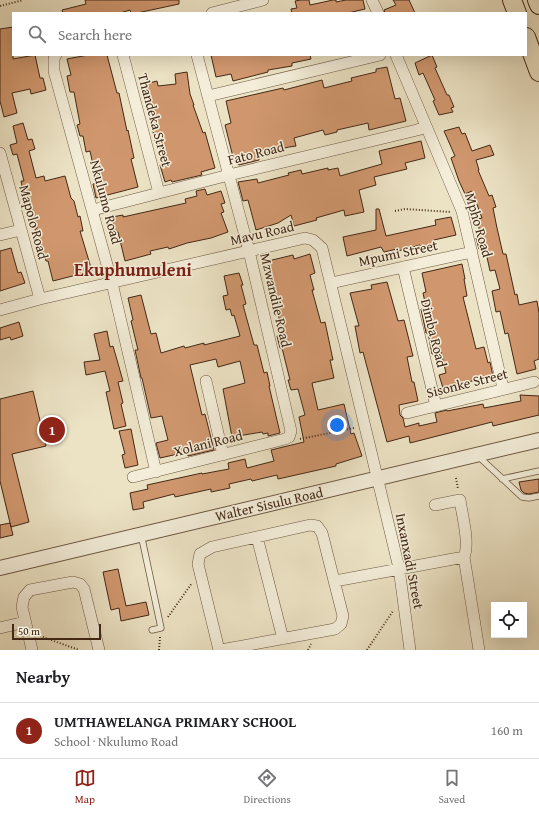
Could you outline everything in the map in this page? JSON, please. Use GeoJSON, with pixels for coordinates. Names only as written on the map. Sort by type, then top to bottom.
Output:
{"type":"FeatureCollection","features":[{"type":"Feature","properties":{"kind":"main road"},"geometry":{"type":"LineString","coordinates":[[512,0],[517,12]]}},
{"type":"Feature","properties":{"kind":"main road"},"geometry":{"type":"LineString","coordinates":[[537,0],[539,5]]}},
{"type":"Feature","properties":{"kind":"main road"},"geometry":{"type":"LineString","coordinates":[[527,40],[539,72]]}},
{"type":"Feature","properties":{"kind":"street"},"geometry":{"type":"LineString","coordinates":[[216,12],[263,0]]}},
{"type":"Feature","properties":{"kind":"street"},"geometry":{"type":"LineString","coordinates":[[372,0],[378,12]]}},
{"type":"Feature","properties":{"kind":"street","name":"Thandeka Street"},"geometry":{"type":"LineString","coordinates":[[123,56],[159,193]]}},
{"type":"Feature","properties":{"kind":"street","name":"Mzwandile Road"},"geometry":{"type":"LineString","coordinates":[[197,56],[249,251],[291,431],[289,437]]}},
{"type":"Feature","properties":{"kind":"street"},"geometry":{"type":"LineString","coordinates":[[208,96],[376,56]]}},
{"type":"Feature","properties":{"kind":"street","name":"Mpho Road"},"geometry":{"type":"LineString","coordinates":[[396,56],[462,211],[503,388]]}},
{"type":"Feature","properties":{"kind":"street","name":"Nkulumo Road"},"geometry":{"type":"LineString","coordinates":[[55,57],[54,71],[112,283],[156,472]]}},
{"type":"Feature","properties":{"kind":"street","name":"Fato Road"},"geometry":{"type":"LineString","coordinates":[[93,210],[426,127]]}},
{"type":"Feature","properties":{"kind":"street","name":"Mapolo Road"},"geometry":{"type":"LineString","coordinates":[[0,153],[40,299]]}},
{"type":"Feature","properties":{"kind":"street"},"geometry":{"type":"LineString","coordinates":[[0,235],[21,230]]}},
{"type":"Feature","properties":{"kind":"street","name":"Mavu Road"},"geometry":{"type":"LineString","coordinates":[[0,310],[40,299],[305,238],[313,240],[322,248],[378,478]]}},
{"type":"Feature","properties":{"kind":"street","name":"Mpumi Street"},"geometry":{"type":"LineString","coordinates":[[331,283],[472,252]]}},
{"type":"Feature","properties":{"kind":"street","name":"Dimba Road"},"geometry":{"type":"LineString","coordinates":[[402,267],[436,406]]}},
{"type":"Feature","properties":{"kind":"street"},"geometry":{"type":"LineString","coordinates":[[206,381],[224,455]]}},
{"type":"Feature","properties":{"kind":"street","name":"Sisonke Street"},"geometry":{"type":"LineString","coordinates":[[407,413],[503,388],[534,382]]}},
{"type":"Feature","properties":{"kind":"street","name":"Xolani Road"},"geometry":{"type":"LineString","coordinates":[[133,478],[289,437]]}},
{"type":"Feature","properties":{"kind":"street","name":"Walter Sisulu Road"},"geometry":{"type":"LineString","coordinates":[[0,568],[539,440]]}},
{"type":"Feature","properties":{"kind":"street","name":"Inxanxadi Street"},"geometry":{"type":"LineString","coordinates":[[378,478],[399,568],[410,650]]}},
{"type":"Feature","properties":{"kind":"street"},"geometry":{"type":"LineString","coordinates":[[435,505],[460,500],[466,542],[466,553],[464,557],[480,650]]}},
{"type":"Feature","properties":{"kind":"street"},"geometry":{"type":"LineString","coordinates":[[310,524],[317,526],[322,533],[335,580],[343,616],[341,624],[335,629],[220,650],[200,574],[198,564],[200,554],[212,547],[310,524]]}},
{"type":"Feature","properties":{"kind":"street"},"geometry":{"type":"LineString","coordinates":[[257,537],[283,639]]}},
{"type":"Feature","properties":{"kind":"street"},"geometry":{"type":"LineString","coordinates":[[335,580],[464,557]]}},
{"type":"Feature","properties":{"kind":"street"},"geometry":{"type":"LineString","coordinates":[[32,650],[22,607],[24,597],[30,590],[73,582],[80,584],[84,589],[99,650]]}},
{"type":"Feature","properties":{"kind":"street"},"geometry":{"type":"LineString","coordinates":[[0,628],[26,627]]}},
{"type":"Feature","properties":{"kind":"lane"},"geometry":{"type":"LineString","coordinates":[[477,454],[522,497],[529,498],[539,496]]}},
{"type":"Feature","properties":{"kind":"lane"},"geometry":{"type":"LineString","coordinates":[[502,478],[539,472]]}},
{"type":"Feature","properties":{"kind":"lane"},"geometry":{"type":"LineString","coordinates":[[141,534],[161,628],[152,630]]}},
{"type":"Feature","properties":{"kind":"path"},"geometry":{"type":"LineString","coordinates":[[0,6],[23,0]]}},
{"type":"Feature","properties":{"kind":"path"},"geometry":{"type":"LineString","coordinates":[[395,211],[405,209],[454,212],[462,211]]}},
{"type":"Feature","properties":{"kind":"path"},"geometry":{"type":"LineString","coordinates":[[289,437],[302,439],[365,426]]}},
{"type":"Feature","properties":{"kind":"path"},"geometry":{"type":"LineString","coordinates":[[159,650],[161,628],[188,586],[200,574]]}},
{"type":"Feature","properties":{"kind":"path"},"geometry":{"type":"LineString","coordinates":[[368,650],[403,595]]}},
{"type":"Feature","properties":{"kind":"path"},"geometry":{"type":"LineString","coordinates":[[26,627],[62,645],[79,650]]}},
{"type":"Feature","properties":{"kind":"building"},"geometry":{"type":"Polygon","coordinates":[[[85,0],[179,0],[179,4],[142,12],[131,12],[130,10],[123,12],[63,12],[62,10],[86,4],[85,0]]]}},
{"type":"Feature","properties":{"kind":"building"},"geometry":{"type":"Polygon","coordinates":[[[309,0],[310,5],[333,0],[336,0],[336,2],[346,0],[363,0],[365,9],[352,12],[292,12],[291,9],[297,8],[295,1],[309,0]]]}},
{"type":"Feature","properties":{"kind":"building"},"geometry":{"type":"Polygon","coordinates":[[[393,0],[409,0],[415,12],[385,12],[384,10],[396,5],[393,0]]]}},
{"type":"Feature","properties":{"kind":"building"},"geometry":{"type":"Polygon","coordinates":[[[12,27],[13,59],[35,56],[40,78],[43,78],[46,90],[31,94],[30,89],[12,93],[17,113],[4,117],[0,101],[0,29],[12,27]]]}},
{"type":"Feature","properties":{"kind":"building"},"geometry":{"type":"Polygon","coordinates":[[[83,56],[107,56],[117,93],[119,93],[127,131],[128,130],[134,158],[131,159],[138,187],[96,198],[93,184],[97,183],[90,151],[86,152],[83,136],[80,136],[77,125],[80,124],[74,92],[70,92],[67,76],[71,75],[67,59],[83,56]]]}},
{"type":"Feature","properties":{"kind":"building"},"geometry":{"type":"Polygon","coordinates":[[[211,56],[310,56],[311,59],[292,63],[292,66],[268,70],[268,72],[233,81],[231,74],[216,77],[211,56]]]}},
{"type":"Feature","properties":{"kind":"building"},"geometry":{"type":"Polygon","coordinates":[[[432,56],[437,67],[435,68],[454,107],[451,108],[453,112],[439,115],[433,101],[435,100],[423,73],[419,75],[415,63],[432,56]]]}},
{"type":"Feature","properties":{"kind":"building"},"geometry":{"type":"Polygon","coordinates":[[[387,67],[395,99],[400,98],[406,121],[369,130],[368,123],[337,130],[337,132],[325,135],[323,130],[294,138],[296,146],[258,155],[259,160],[239,165],[234,161],[225,125],[231,123],[226,101],[283,88],[284,90],[322,80],[324,88],[352,81],[351,78],[376,72],[376,69],[387,67]]]}},
{"type":"Feature","properties":{"kind":"building"},"geometry":{"type":"Polygon","coordinates":[[[187,72],[193,105],[203,133],[205,132],[215,168],[201,172],[202,175],[172,182],[171,180],[165,182],[160,165],[164,164],[158,140],[155,141],[152,127],[156,126],[145,84],[157,81],[158,86],[176,84],[175,74],[187,72]]]}},
{"type":"Feature","properties":{"kind":"building"},"geometry":{"type":"Polygon","coordinates":[[[23,123],[28,140],[32,139],[35,149],[29,151],[36,178],[44,176],[45,181],[65,176],[78,217],[80,216],[83,231],[80,231],[92,271],[53,281],[48,261],[46,261],[40,240],[38,241],[35,229],[37,228],[29,200],[25,201],[21,181],[24,181],[17,154],[13,155],[10,145],[17,143],[13,126],[23,123]]]}},
{"type":"Feature","properties":{"kind":"building"},"geometry":{"type":"Polygon","coordinates":[[[459,127],[462,134],[465,133],[472,151],[490,145],[494,155],[476,160],[478,170],[489,196],[492,195],[496,207],[493,208],[503,254],[506,254],[515,295],[517,294],[519,305],[537,301],[539,313],[539,359],[534,361],[536,369],[517,374],[508,333],[505,334],[500,311],[496,312],[492,291],[500,289],[495,270],[490,271],[485,248],[479,249],[476,238],[481,237],[477,219],[482,218],[472,191],[465,194],[459,181],[451,158],[455,156],[444,131],[459,127]]]}},
{"type":"Feature","properties":{"kind":"building"},"geometry":{"type":"Polygon","coordinates":[[[421,141],[425,158],[405,163],[407,169],[374,177],[376,185],[359,190],[364,212],[345,216],[344,210],[316,218],[317,220],[294,226],[291,215],[278,223],[256,230],[248,200],[243,201],[238,182],[257,179],[258,183],[289,175],[288,173],[301,170],[302,174],[328,168],[328,170],[338,168],[340,176],[382,164],[379,151],[421,141]]]}},
{"type":"Feature","properties":{"kind":"building"},"geometry":{"type":"Polygon","coordinates":[[[205,189],[207,195],[221,191],[225,203],[221,204],[224,212],[221,213],[228,232],[169,249],[168,247],[150,251],[151,254],[125,261],[118,232],[115,233],[112,217],[123,215],[123,217],[186,203],[185,199],[197,196],[196,191],[205,189]]]}},
{"type":"Feature","properties":{"kind":"building"},"geometry":{"type":"Polygon","coordinates":[[[376,209],[379,209],[386,236],[436,225],[435,220],[451,217],[456,235],[434,240],[436,248],[421,252],[420,245],[398,251],[397,249],[384,252],[381,247],[347,256],[343,237],[376,230],[376,209]]]}},
{"type":"Feature","properties":{"kind":"building"},"geometry":{"type":"Polygon","coordinates":[[[11,248],[18,273],[21,272],[25,283],[0,291],[0,251],[11,248]]]}},
{"type":"Feature","properties":{"kind":"building"},"geometry":{"type":"Polygon","coordinates":[[[310,254],[315,273],[310,275],[314,290],[312,290],[321,323],[325,322],[333,360],[330,360],[334,378],[312,383],[318,410],[344,404],[351,434],[354,433],[362,456],[336,464],[336,466],[278,479],[277,475],[252,481],[251,479],[229,484],[230,488],[211,492],[211,489],[175,497],[174,494],[143,502],[144,508],[133,510],[130,493],[148,489],[147,485],[202,473],[229,469],[228,463],[245,459],[247,468],[274,461],[271,450],[304,442],[299,417],[305,415],[298,389],[291,390],[282,348],[280,348],[277,336],[283,334],[275,295],[272,296],[269,284],[274,283],[268,261],[293,255],[294,259],[310,254]]]}},
{"type":"Feature","properties":{"kind":"building"},"geometry":{"type":"Polygon","coordinates":[[[462,264],[467,296],[463,297],[476,349],[484,347],[488,363],[490,362],[493,376],[443,388],[439,375],[446,373],[441,352],[432,354],[421,309],[426,307],[423,293],[426,292],[422,273],[462,264]]]}},
{"type":"Feature","properties":{"kind":"building"},"geometry":{"type":"Polygon","coordinates":[[[239,273],[243,285],[241,285],[246,304],[243,305],[254,345],[257,345],[264,373],[267,372],[280,433],[268,436],[268,433],[263,434],[262,432],[232,437],[223,389],[245,383],[240,361],[218,367],[216,359],[190,365],[202,415],[205,414],[214,450],[188,456],[187,452],[160,458],[156,443],[168,440],[162,416],[151,418],[135,350],[138,350],[131,321],[133,320],[128,298],[141,295],[151,334],[156,333],[161,353],[184,346],[185,348],[204,343],[204,345],[240,336],[234,315],[232,316],[230,309],[226,310],[223,296],[228,295],[224,276],[239,273]]]}},
{"type":"Feature","properties":{"kind":"building"},"geometry":{"type":"Polygon","coordinates":[[[387,282],[398,321],[404,320],[413,356],[407,357],[412,382],[414,382],[418,401],[399,405],[400,415],[403,418],[405,427],[419,423],[419,426],[437,422],[435,413],[447,410],[483,404],[484,408],[521,401],[520,395],[539,396],[539,415],[493,426],[492,422],[410,443],[409,436],[387,442],[363,352],[360,353],[355,326],[359,326],[350,293],[372,289],[371,285],[387,282]]]}},
{"type":"Feature","properties":{"kind":"building"},"geometry":{"type":"Polygon","coordinates":[[[19,322],[23,336],[11,340],[10,337],[0,340],[0,328],[19,322]]]}},
{"type":"Feature","properties":{"kind":"building"},"geometry":{"type":"Polygon","coordinates":[[[107,331],[110,347],[113,346],[123,381],[118,382],[126,426],[114,429],[106,392],[110,391],[105,371],[86,375],[84,362],[100,360],[94,334],[107,331]]]}},
{"type":"Feature","properties":{"kind":"building"},"geometry":{"type":"Polygon","coordinates":[[[33,391],[46,446],[12,454],[29,522],[11,527],[0,481],[0,399],[33,391]]]}},
{"type":"Feature","properties":{"kind":"building"},"geometry":{"type":"Polygon","coordinates":[[[131,429],[138,465],[125,468],[122,455],[125,454],[119,431],[131,429]]]}},
{"type":"Feature","properties":{"kind":"building"},"geometry":{"type":"Polygon","coordinates":[[[539,479],[539,492],[529,494],[524,493],[521,490],[519,482],[539,479]]]}},
{"type":"Feature","properties":{"kind":"building"},"geometry":{"type":"Polygon","coordinates":[[[10,523],[13,535],[0,538],[0,525],[10,523]]]}},
{"type":"Feature","properties":{"kind":"building"},"geometry":{"type":"Polygon","coordinates":[[[118,569],[126,606],[146,602],[149,615],[121,621],[119,608],[111,610],[103,572],[118,569]]]}},
{"type":"Feature","properties":{"kind":"place","name":"UMTHAWELANGA PRIMARY SCHOOL"},"geometry":{"type":"Point","coordinates":[52,430]}},
{"type":"Feature","properties":{"kind":"district","name":"Ekuphumuleni"},"geometry":{"type":"Point","coordinates":[133,269]}}]}
